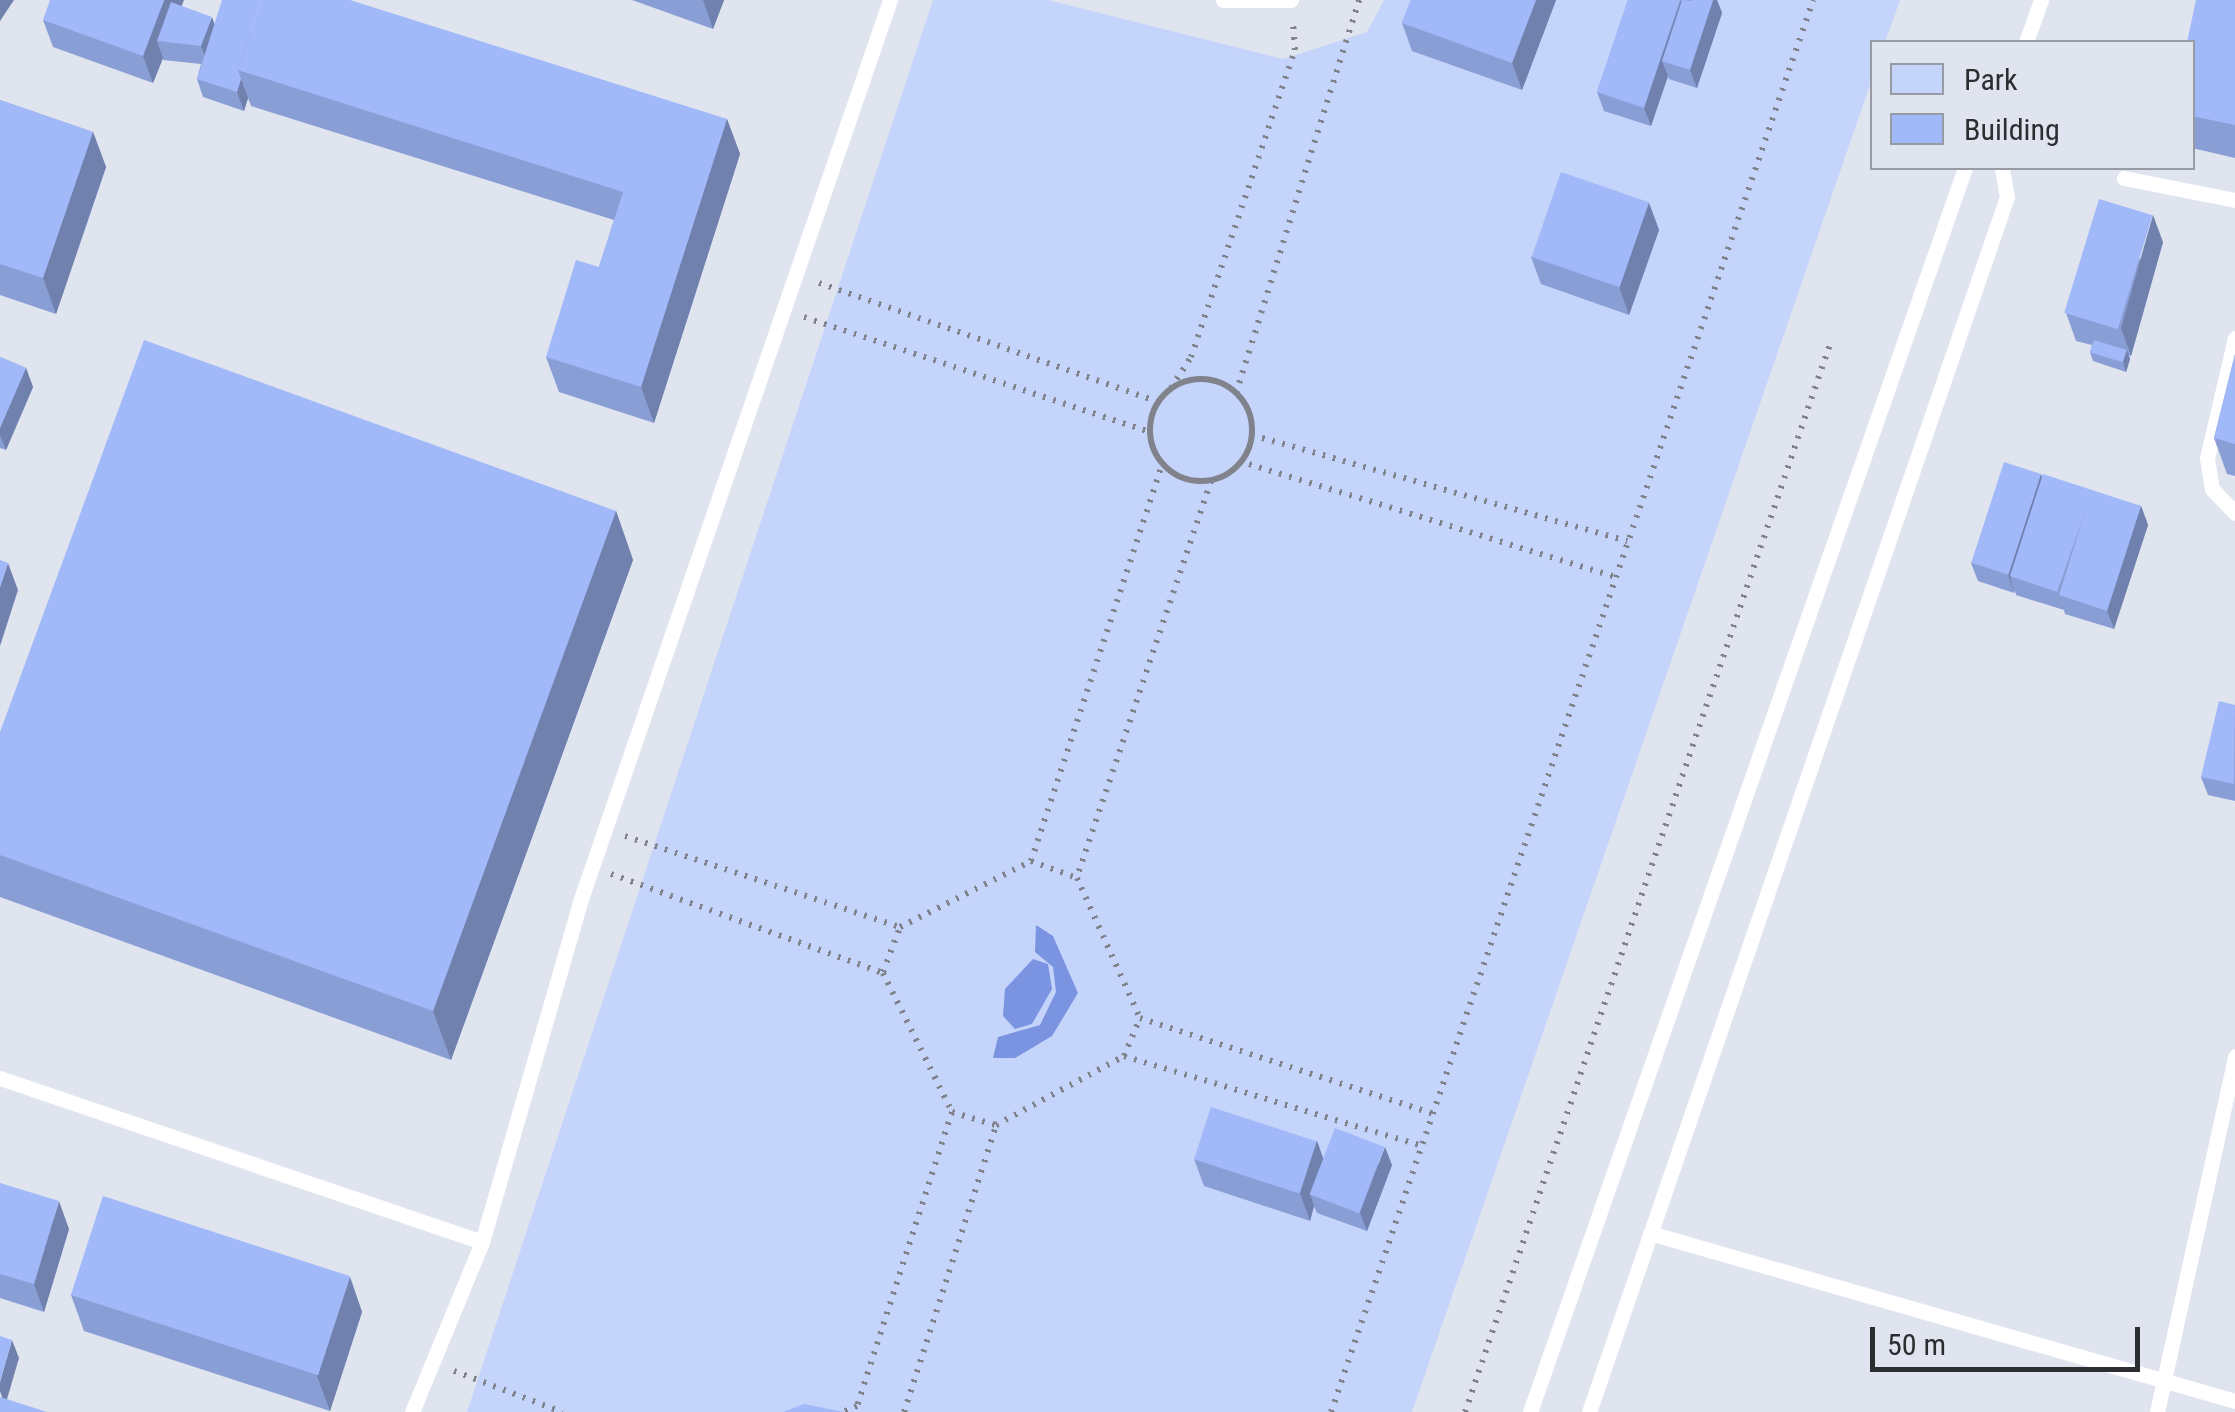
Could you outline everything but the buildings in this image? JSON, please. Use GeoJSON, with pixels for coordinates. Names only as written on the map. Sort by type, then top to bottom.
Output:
{"type":"FeatureCollection","features":[{"type":"Feature","properties":{"kind":"lane"},"geometry":{"type":"LineString","coordinates":[[412,1412],[429,1362],[482,1242],[604,829],[890,0]]}},
{"type":"Feature","properties":{"kind":"lane"},"geometry":{"type":"LineString","coordinates":[[1223,0],[1292,0]]}},
{"type":"Feature","properties":{"kind":"lane"},"geometry":{"type":"LineString","coordinates":[[2027,40],[2040,0]]}},
{"type":"Feature","properties":{"kind":"lane"},"geometry":{"type":"LineString","coordinates":[[1530,1412],[1964,170]]}},
{"type":"Feature","properties":{"kind":"lane"},"geometry":{"type":"LineString","coordinates":[[1588,1412],[2007,197],[2002,170]]}},
{"type":"Feature","properties":{"kind":"lane"},"geometry":{"type":"LineString","coordinates":[[2124,178],[2235,200]]}},
{"type":"Feature","properties":{"kind":"lane"},"geometry":{"type":"LineString","coordinates":[[2235,338],[2207,458],[2212,489],[2235,513]]}},
{"type":"Feature","properties":{"kind":"lane"},"geometry":{"type":"LineString","coordinates":[[2157,1412],[2235,1056]]}},
{"type":"Feature","properties":{"kind":"lane"},"geometry":{"type":"LineString","coordinates":[[0,1078],[482,1242]]}},
{"type":"Feature","properties":{"kind":"lane"},"geometry":{"type":"LineString","coordinates":[[1650,1233],[2164,1385],[2235,1401]]}},
{"type":"Feature","properties":{"kind":"path"},"geometry":{"type":"LineString","coordinates":[[1030,862],[1162,465],[1149,432],[1158,402],[1191,358],[1295,50],[1292,0]]}},
{"type":"Feature","properties":{"kind":"path"},"geometry":{"type":"LineString","coordinates":[[904,1412],[996,1125],[1124,1056],[1140,1018],[1077,878],[1211,481],[1239,462],[1252,436],[1236,393],[1359,0]]}},
{"type":"Feature","properties":{"kind":"path"},"geometry":{"type":"LineString","coordinates":[[1331,1412],[1813,0]]}},
{"type":"Feature","properties":{"kind":"path"},"geometry":{"type":"LineString","coordinates":[[794,274],[1158,402]]}},
{"type":"Feature","properties":{"kind":"path"},"geometry":{"type":"LineString","coordinates":[[781,310],[1149,432]]}},
{"type":"Feature","properties":{"kind":"path"},"geometry":{"type":"LineString","coordinates":[[1465,1412],[1830,341]]}},
{"type":"Feature","properties":{"kind":"path"},"geometry":{"type":"LineString","coordinates":[[1171,388],[1212,380],[1236,393]]}},
{"type":"Feature","properties":{"kind":"path"},"geometry":{"type":"LineString","coordinates":[[1252,436],[1627,540]]}},
{"type":"Feature","properties":{"kind":"path"},"geometry":{"type":"LineString","coordinates":[[1239,462],[1615,577]]}},
{"type":"Feature","properties":{"kind":"path"},"geometry":{"type":"LineString","coordinates":[[1162,465],[1211,481]]}},
{"type":"Feature","properties":{"kind":"path"},"geometry":{"type":"LineString","coordinates":[[604,829],[900,926]]}},
{"type":"Feature","properties":{"kind":"path"},"geometry":{"type":"LineString","coordinates":[[883,973],[900,926],[1030,862],[1077,878]]}},
{"type":"Feature","properties":{"kind":"path"},"geometry":{"type":"LineString","coordinates":[[592,867],[883,973],[952,1112],[857,1406],[843,1412]]}},
{"type":"Feature","properties":{"kind":"path"},"geometry":{"type":"LineString","coordinates":[[1140,1018],[1433,1114]]}},
{"type":"Feature","properties":{"kind":"path"},"geometry":{"type":"LineString","coordinates":[[1124,1056],[1422,1146]]}},
{"type":"Feature","properties":{"kind":"path"},"geometry":{"type":"LineString","coordinates":[[952,1112],[996,1125]]}},
{"type":"Feature","properties":{"kind":"path"},"geometry":{"type":"LineString","coordinates":[[429,1362],[562,1412]]}},
{"type":"Feature","properties":{"kind":"green space"},"geometry":{"type":"Polygon","coordinates":[[[933,0],[1048,0],[1283,59],[1367,32],[1384,0],[1900,0],[1886,40],[1870,40],[1870,85],[1412,1412],[467,1412],[933,0]]]}},
{"type":"Feature","properties":{"kind":"water"},"geometry":{"type":"Polygon","coordinates":[[[1036,925],[1053,936],[1078,993],[1052,1036],[1015,1058],[993,1058],[998,1037],[1040,1025],[1056,992],[1053,967],[1035,952],[1036,925]]]}},
{"type":"Feature","properties":{"kind":"water"},"geometry":{"type":"Polygon","coordinates":[[[1033,959],[1048,964],[1052,989],[1032,1024],[1015,1029],[1003,1016],[1005,989],[1033,959]]]}}]}
